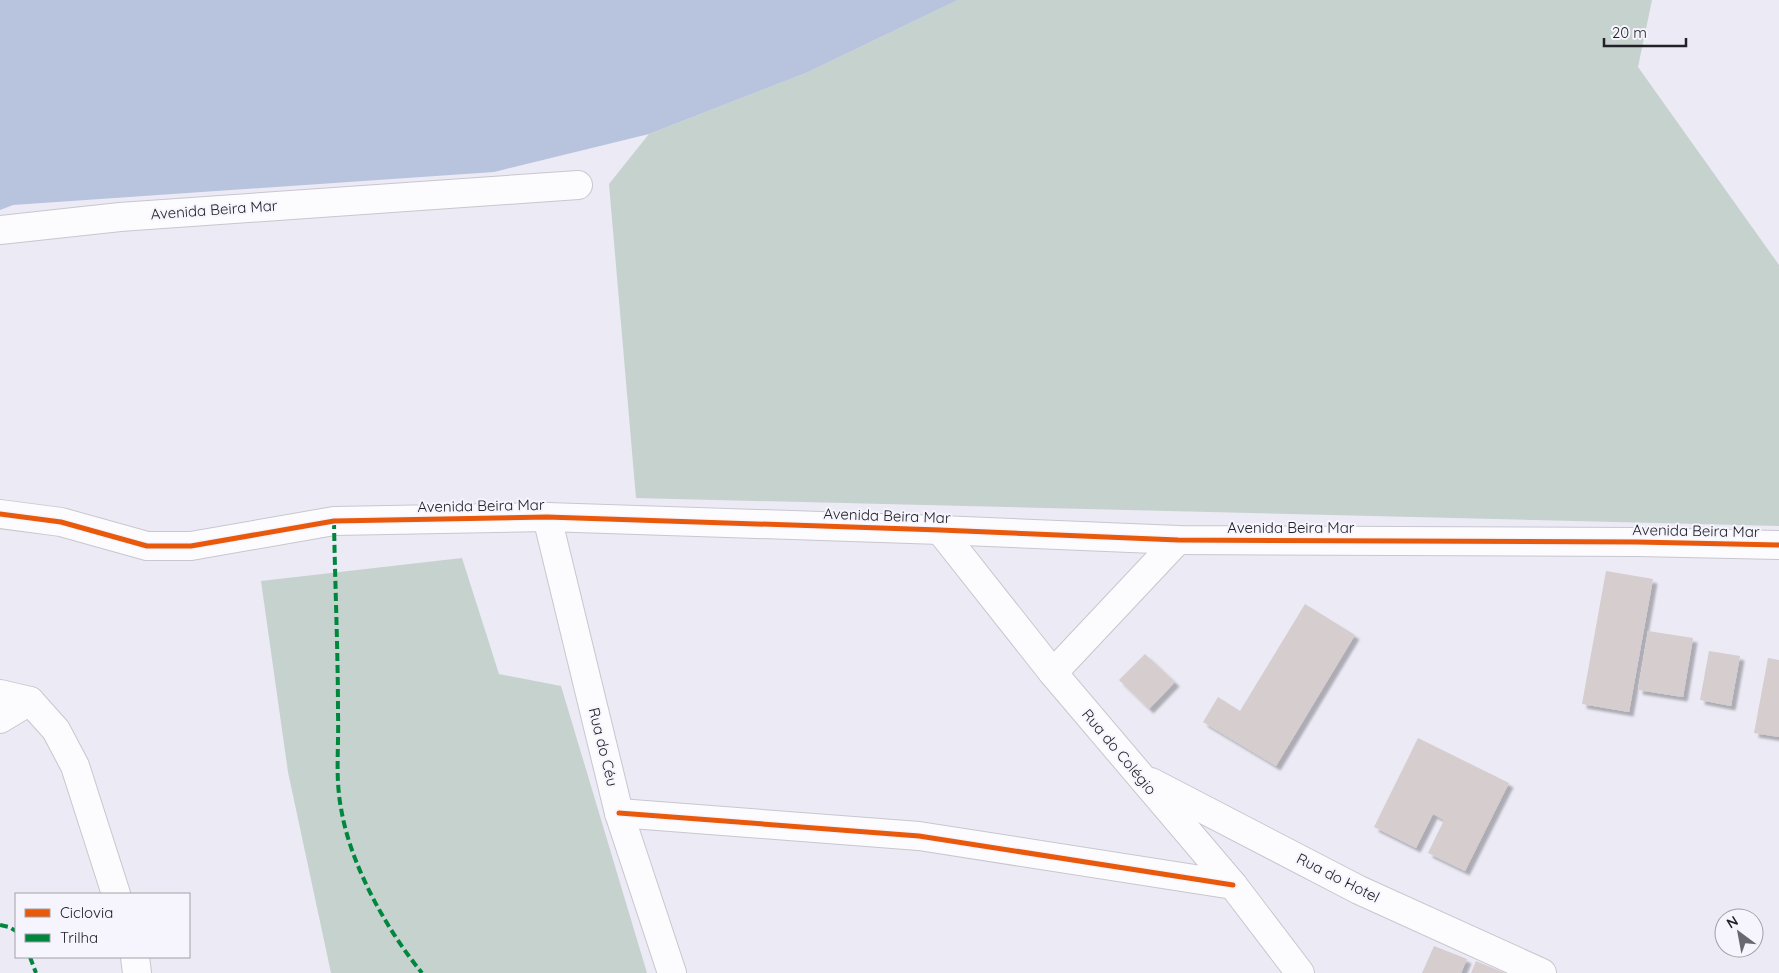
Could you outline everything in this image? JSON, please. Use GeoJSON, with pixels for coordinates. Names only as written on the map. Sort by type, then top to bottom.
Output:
{"type":"FeatureCollection","features":[{"type":"Feature","properties":{"kind":"street","name":"Avenida Beira Mar"},"geometry":{"type":"LineString","coordinates":[[0,230],[120,217],[578,185]]}},
{"type":"Feature","properties":{"kind":"street","name":"Avenida Beira Mar"},"geometry":{"type":"LineString","coordinates":[[0,514],[61,522],[147,546],[191,546],[334,521],[547,517],[1178,540],[1637,542],[1779,545]]}},
{"type":"Feature","properties":{"kind":"street","name":"Rua do Céu"},"geometry":{"type":"LineString","coordinates":[[547,517],[619,814],[672,973]]}},
{"type":"Feature","properties":{"kind":"street","name":"Rua do Colégio"},"geometry":{"type":"LineString","coordinates":[[940,530],[1053,673],[1233,885],[1300,973]]}},
{"type":"Feature","properties":{"kind":"street"},"geometry":{"type":"LineString","coordinates":[[1053,673],[1178,540]]}},
{"type":"Feature","properties":{"kind":"street"},"geometry":{"type":"LineString","coordinates":[[0,694],[30,701],[56,730],[75,766],[116,893]]}},
{"type":"Feature","properties":{"kind":"street"},"geometry":{"type":"LineString","coordinates":[[0,719],[30,701]]}},
{"type":"Feature","properties":{"kind":"street","name":"Rua do Hotel"},"geometry":{"type":"LineString","coordinates":[[1139,775],[1359,890],[1542,973]]}},
{"type":"Feature","properties":{"kind":"street"},"geometry":{"type":"LineString","coordinates":[[619,814],[919,836],[1233,885]]}},
{"type":"Feature","properties":{"kind":"street"},"geometry":{"type":"LineString","coordinates":[[135,958],[137,973]]}},
{"type":"Feature","properties":{"kind":"shaded area"},"geometry":{"type":"Polygon","coordinates":[[[958,0],[1652,0],[1638,67],[1779,265],[1779,526],[636,498],[609,184],[649,134],[806,73],[958,0]]]}},
{"type":"Feature","properties":{"kind":"shaded area"},"geometry":{"type":"Polygon","coordinates":[[[462,558],[499,674],[561,686],[647,973],[331,973],[288,772],[261,581],[462,558]]]}},
{"type":"Feature","properties":{"kind":"water"},"geometry":{"type":"Polygon","coordinates":[[[0,0],[958,0],[806,73],[649,134],[494,172],[13,205],[0,210],[0,0]]]}},
{"type":"Feature","properties":{"kind":"building"},"geometry":{"type":"Polygon","coordinates":[[[1606,571],[1653,579],[1629,712],[1582,704],[1606,571]]]}},
{"type":"Feature","properties":{"kind":"building"},"geometry":{"type":"Polygon","coordinates":[[[1305,604],[1355,635],[1276,766],[1203,722],[1218,697],[1240,711],[1305,604]]]}},
{"type":"Feature","properties":{"kind":"building"},"geometry":{"type":"Polygon","coordinates":[[[1648,631],[1693,638],[1683,697],[1638,690],[1648,631]]]}},
{"type":"Feature","properties":{"kind":"building"},"geometry":{"type":"Polygon","coordinates":[[[1709,651],[1740,656],[1731,706],[1700,700],[1709,651]]]}},
{"type":"Feature","properties":{"kind":"building"},"geometry":{"type":"Polygon","coordinates":[[[1145,654],[1175,682],[1149,709],[1119,680],[1145,654]]]}},
{"type":"Feature","properties":{"kind":"building"},"geometry":{"type":"Polygon","coordinates":[[[1768,658],[1779,660],[1779,737],[1754,733],[1768,658]]]}},
{"type":"Feature","properties":{"kind":"building"},"geometry":{"type":"Polygon","coordinates":[[[1418,738],[1509,783],[1465,871],[1428,853],[1444,820],[1433,814],[1416,848],[1374,827],[1418,738]]]}},
{"type":"Feature","properties":{"kind":"building"},"geometry":{"type":"Polygon","coordinates":[[[1434,946],[1467,959],[1461,973],[1422,973],[1434,946]]]}},
{"type":"Feature","properties":{"kind":"building"},"geometry":{"type":"Polygon","coordinates":[[[1476,961],[1505,973],[1471,973],[1476,961]]]}},
{"type":"Feature","properties":{"kind":"marked path"},"geometry":{"type":"LineString","coordinates":[[334,521],[338,773],[341,808],[352,851],[371,895],[395,937],[422,973]]}},
{"type":"Feature","properties":{"kind":"marked path"},"geometry":{"type":"LineString","coordinates":[[0,925],[15,930]]}},
{"type":"Feature","properties":{"kind":"marked path"},"geometry":{"type":"LineString","coordinates":[[30,958],[36,973]]}},
{"type":"Feature","properties":{"kind":"cycle path"},"geometry":{"type":"LineString","coordinates":[[0,514],[61,522],[147,546],[191,546],[334,521],[547,517],[1178,540],[1637,542],[1779,545]]}},
{"type":"Feature","properties":{"kind":"cycle path"},"geometry":{"type":"LineString","coordinates":[[619,813],[919,836],[1233,885]]}}]}
